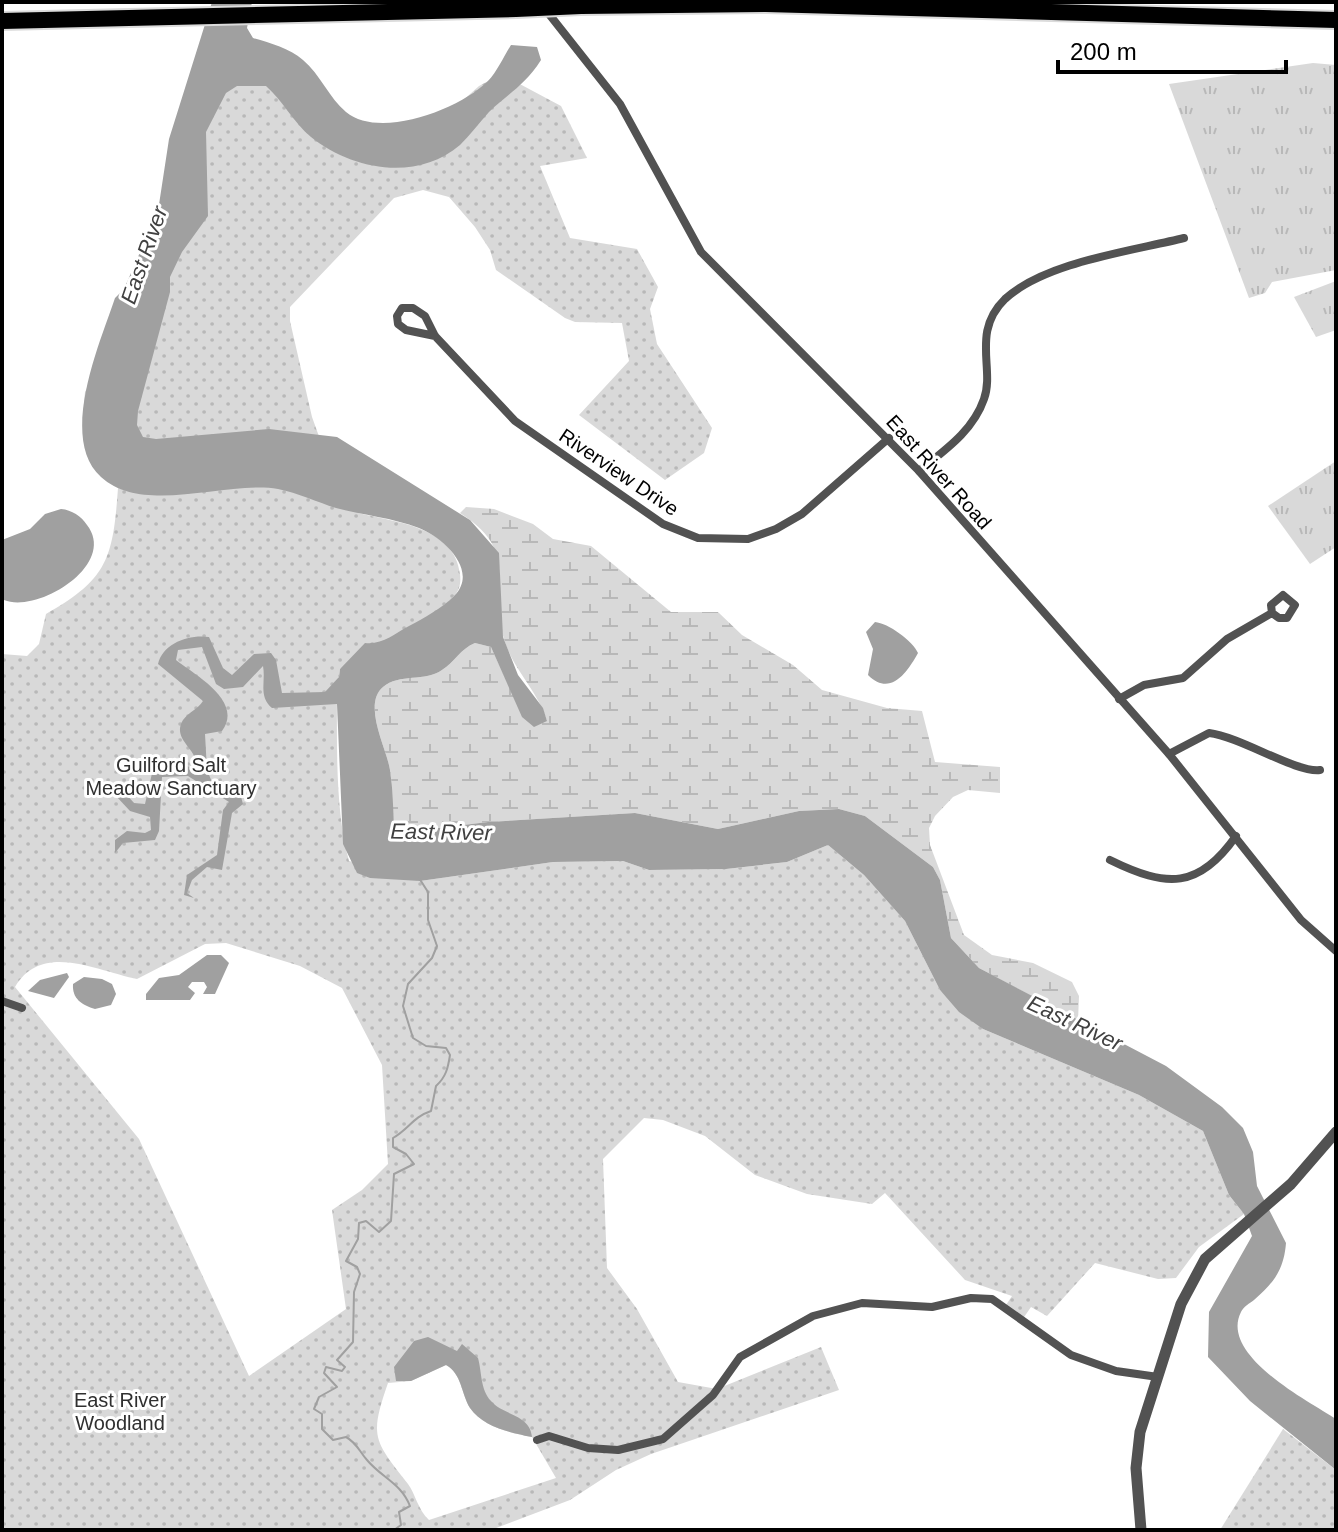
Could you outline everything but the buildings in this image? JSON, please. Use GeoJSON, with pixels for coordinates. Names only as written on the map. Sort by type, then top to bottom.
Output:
{"type":"FeatureCollection","features":[{"type":"Feature","properties":{"kind":"highway"},"geometry":{"type":"LineString","coordinates":[[2,21],[766,4],[1336,20]]}},
{"type":"Feature","properties":{"kind":"street","name":"East River Road"},"geometry":{"type":"LineString","coordinates":[[540,2],[620,104],[701,252],[919,471],[1169,754],[1301,920],[1336,951]]}},
{"type":"Feature","properties":{"kind":"street"},"geometry":{"type":"LineString","coordinates":[[919,471],[958,440],[986,396],[984,354],[989,323],[1003,301],[1027,282],[1075,266],[1184,238]]}},
{"type":"Feature","properties":{"kind":"street","name":"Riverview Drive"},"geometry":{"type":"LineString","coordinates":[[435,336],[406,330],[398,324],[397,316],[402,308],[413,308],[425,316],[435,336],[515,421],[663,524],[698,538],[748,539],[776,529],[802,514],[889,438]]}},
{"type":"Feature","properties":{"kind":"street"},"geometry":{"type":"LineString","coordinates":[[1119,699],[1144,685],[1183,678],[1227,639],[1272,613]]}},
{"type":"Feature","properties":{"kind":"street"},"geometry":{"type":"LineString","coordinates":[[1169,754],[1209,733],[1279,757],[1300,768],[1320,770]]}},
{"type":"Feature","properties":{"kind":"street"},"geometry":{"type":"LineString","coordinates":[[1110,860],[1170,879],[1186,880],[1206,872],[1236,836]]}},
{"type":"Feature","properties":{"kind":"street"},"geometry":{"type":"LineString","coordinates":[[2,1001],[22,1008]]}},
{"type":"Feature","properties":{"kind":"street"},"geometry":{"type":"LineString","coordinates":[[1141,1530],[1136,1468],[1140,1432],[1181,1304],[1205,1259],[1273,1201],[1336,1132]]}},
{"type":"Feature","properties":{"kind":"street"},"geometry":{"type":"LineString","coordinates":[[537,1440],[549,1436],[588,1448],[618,1450],[663,1439],[713,1395],[740,1357],[813,1316],[862,1303],[932,1307],[971,1298],[992,1299],[1071,1355],[1116,1371],[1158,1377]]}},
{"type":"Feature","properties":{"kind":"green space","name":"Guilford Salt Meadow Sanctuary"},"geometry":{"type":"Polygon","coordinates":[[[210,58],[385,143],[460,103],[479,86],[501,74],[561,106],[587,158],[540,166],[570,238],[637,249],[658,287],[650,309],[657,344],[712,428],[704,453],[665,480],[579,415],[629,361],[622,323],[575,322],[565,318],[496,270],[490,250],[449,197],[423,190],[394,198],[290,307],[290,321],[312,417],[321,442],[358,513],[405,524],[435,536],[456,558],[460,574],[458,591],[442,607],[340,669],[337,690],[338,777],[341,821],[349,861],[420,881],[553,862],[623,861],[649,870],[726,869],[787,862],[828,845],[864,875],[905,921],[940,990],[983,1029],[1139,1095],[1203,1131],[1229,1195],[1244,1214],[1199,1247],[1176,1278],[1158,1279],[1095,1263],[1047,1316],[1031,1307],[1022,1320],[1004,1308],[1012,1296],[965,1280],[885,1193],[872,1204],[807,1194],[755,1175],[705,1136],[663,1120],[644,1118],[603,1159],[607,1268],[637,1309],[678,1382],[717,1389],[821,1347],[839,1390],[651,1454],[616,1470],[570,1500],[491,1530],[2,1530],[2,654],[27,656],[39,644],[46,614],[95,577],[109,549],[118,488],[106,479],[91,458],[84,433],[85,392],[172,223],[210,58]],[[226,943],[205,944],[137,979],[88,966],[55,962],[40,965],[26,973],[15,987],[139,1139],[249,1376],[346,1309],[332,1210],[362,1190],[388,1164],[382,1065],[342,988],[300,966],[226,943]],[[446,1365],[411,1381],[388,1383],[378,1416],[378,1438],[382,1447],[429,1520],[556,1478],[532,1437],[498,1428],[476,1415],[455,1373],[446,1365]]]}},
{"type":"Feature","properties":{"kind":"green space"},"geometry":{"type":"Polygon","coordinates":[[[1313,63],[1336,65],[1336,270],[1272,282],[1265,293],[1249,298],[1169,84],[1313,63]]]}},
{"type":"Feature","properties":{"kind":"green space"},"geometry":{"type":"Polygon","coordinates":[[[1336,281],[1336,330],[1316,337],[1294,297],[1336,281]]]}},
{"type":"Feature","properties":{"kind":"green space"},"geometry":{"type":"Polygon","coordinates":[[[1336,461],[1336,547],[1310,564],[1268,506],[1336,461]]]}},
{"type":"Feature","properties":{"kind":"green space"},"geometry":{"type":"Polygon","coordinates":[[[466,507],[494,509],[533,524],[553,539],[591,546],[671,612],[718,612],[742,635],[793,665],[822,690],[887,708],[922,711],[935,762],[1000,767],[1000,793],[968,790],[953,797],[935,816],[929,828],[930,845],[964,935],[992,955],[1033,963],[1072,982],[1079,996],[1078,1021],[979,968],[951,938],[940,880],[933,867],[865,816],[839,809],[799,811],[718,829],[635,813],[488,822],[406,832],[394,826],[390,770],[375,716],[377,695],[383,687],[397,680],[436,674],[475,643],[491,647],[523,717],[547,721],[508,650],[500,620],[497,557],[491,542],[460,513],[466,507]]]}},
{"type":"Feature","properties":{"kind":"green space"},"geometry":{"type":"Polygon","coordinates":[[[1283,1429],[1336,1470],[1336,1530],[1220,1530],[1283,1429]]]}},
{"type":"Feature","properties":{"kind":"water","name":"East River"},"geometry":{"type":"Polygon","coordinates":[[[212,2],[252,2],[247,28],[253,38],[298,56],[340,106],[361,120],[398,122],[419,118],[459,102],[488,81],[511,45],[537,47],[541,60],[460,145],[443,157],[405,167],[365,164],[327,148],[305,131],[266,86],[237,86],[226,93],[206,132],[208,216],[182,252],[170,277],[170,292],[138,411],[137,425],[143,437],[156,439],[269,429],[337,437],[470,520],[499,553],[503,637],[518,675],[543,708],[547,721],[534,727],[522,717],[491,647],[475,643],[436,674],[397,680],[383,687],[377,695],[375,716],[390,770],[394,827],[406,832],[488,822],[635,813],[718,829],[799,811],[839,809],[865,816],[933,867],[940,880],[951,938],[979,968],[1166,1066],[1222,1107],[1243,1128],[1253,1152],[1257,1186],[1286,1243],[1277,1275],[1242,1310],[1238,1328],[1243,1344],[1270,1375],[1336,1419],[1336,1470],[1250,1401],[1208,1357],[1209,1312],[1252,1236],[1244,1214],[1229,1195],[1203,1131],[1139,1095],[983,1029],[959,1012],[940,990],[905,921],[864,875],[828,845],[787,862],[726,869],[649,870],[623,861],[553,862],[420,881],[370,878],[357,873],[343,844],[337,704],[272,708],[265,699],[263,666],[243,687],[224,689],[216,684],[202,647],[178,650],[176,660],[205,681],[227,709],[227,720],[222,731],[205,734],[207,770],[212,782],[240,793],[243,804],[232,813],[222,870],[207,867],[192,880],[187,893],[194,898],[184,895],[187,875],[217,855],[223,810],[229,802],[188,776],[162,777],[159,831],[155,840],[123,843],[115,853],[115,840],[127,831],[145,833],[151,830],[150,817],[130,811],[116,796],[127,795],[134,803],[145,804],[153,769],[172,763],[191,768],[196,762],[182,737],[180,726],[185,717],[203,701],[158,664],[171,645],[193,637],[209,637],[223,668],[232,675],[254,654],[271,653],[276,660],[282,693],[325,692],[339,677],[340,669],[365,643],[388,638],[438,609],[454,596],[463,576],[460,565],[447,547],[419,528],[336,508],[278,489],[235,489],[162,496],[140,494],[119,488],[101,477],[89,460],[83,439],[86,390],[115,298],[124,289],[158,211],[169,139],[212,2]]]}},
{"type":"Feature","properties":{"kind":"water"},"geometry":{"type":"Polygon","coordinates":[[[61,509],[72,512],[87,525],[94,540],[92,556],[70,583],[53,593],[35,600],[4,600],[2,540],[30,529],[45,514],[61,509]]]}},
{"type":"Feature","properties":{"kind":"water"},"geometry":{"type":"Polygon","coordinates":[[[875,622],[900,633],[918,653],[903,675],[891,683],[884,684],[868,675],[873,649],[866,632],[875,622]]]}},
{"type":"Feature","properties":{"kind":"water"},"geometry":{"type":"Polygon","coordinates":[[[207,955],[221,955],[229,963],[215,994],[203,994],[207,987],[204,982],[192,982],[188,987],[195,993],[190,1000],[146,1000],[146,994],[159,978],[179,975],[207,955]]]}},
{"type":"Feature","properties":{"kind":"water"},"geometry":{"type":"Polygon","coordinates":[[[67,973],[69,977],[54,998],[28,991],[40,980],[67,973]]]}},
{"type":"Feature","properties":{"kind":"water"},"geometry":{"type":"Polygon","coordinates":[[[84,977],[102,979],[112,984],[116,994],[111,1005],[95,1009],[79,1001],[73,984],[84,977]]]}},
{"type":"Feature","properties":{"kind":"water"},"geometry":{"type":"Polygon","coordinates":[[[428,1337],[457,1351],[462,1344],[478,1358],[487,1396],[496,1406],[522,1419],[532,1437],[498,1428],[476,1415],[455,1373],[446,1365],[411,1381],[396,1381],[394,1367],[414,1341],[428,1337]]]}},
{"type":"Feature","properties":{"kind":"waterway"},"geometry":{"type":"LineString","coordinates":[[394,1530],[401,1525],[399,1512],[410,1506],[406,1498],[350,1439],[333,1440],[322,1429],[322,1414],[314,1409],[319,1397],[337,1387],[324,1373],[326,1367],[342,1371],[345,1367],[337,1360],[353,1342],[354,1292],[360,1274],[357,1267],[346,1261],[358,1239],[359,1223],[366,1221],[379,1232],[391,1221],[394,1174],[414,1164],[406,1154],[393,1147],[393,1138],[431,1111],[436,1086],[444,1076],[450,1055],[446,1048],[426,1046],[413,1038],[403,1006],[408,984],[432,958],[437,946],[428,920],[428,892],[419,878]]}},
{"type":"Feature","properties":{"kind":"park label","name":"East River Woodland"},"geometry":{"type":"Point","coordinates":[120,1412]}}]}
